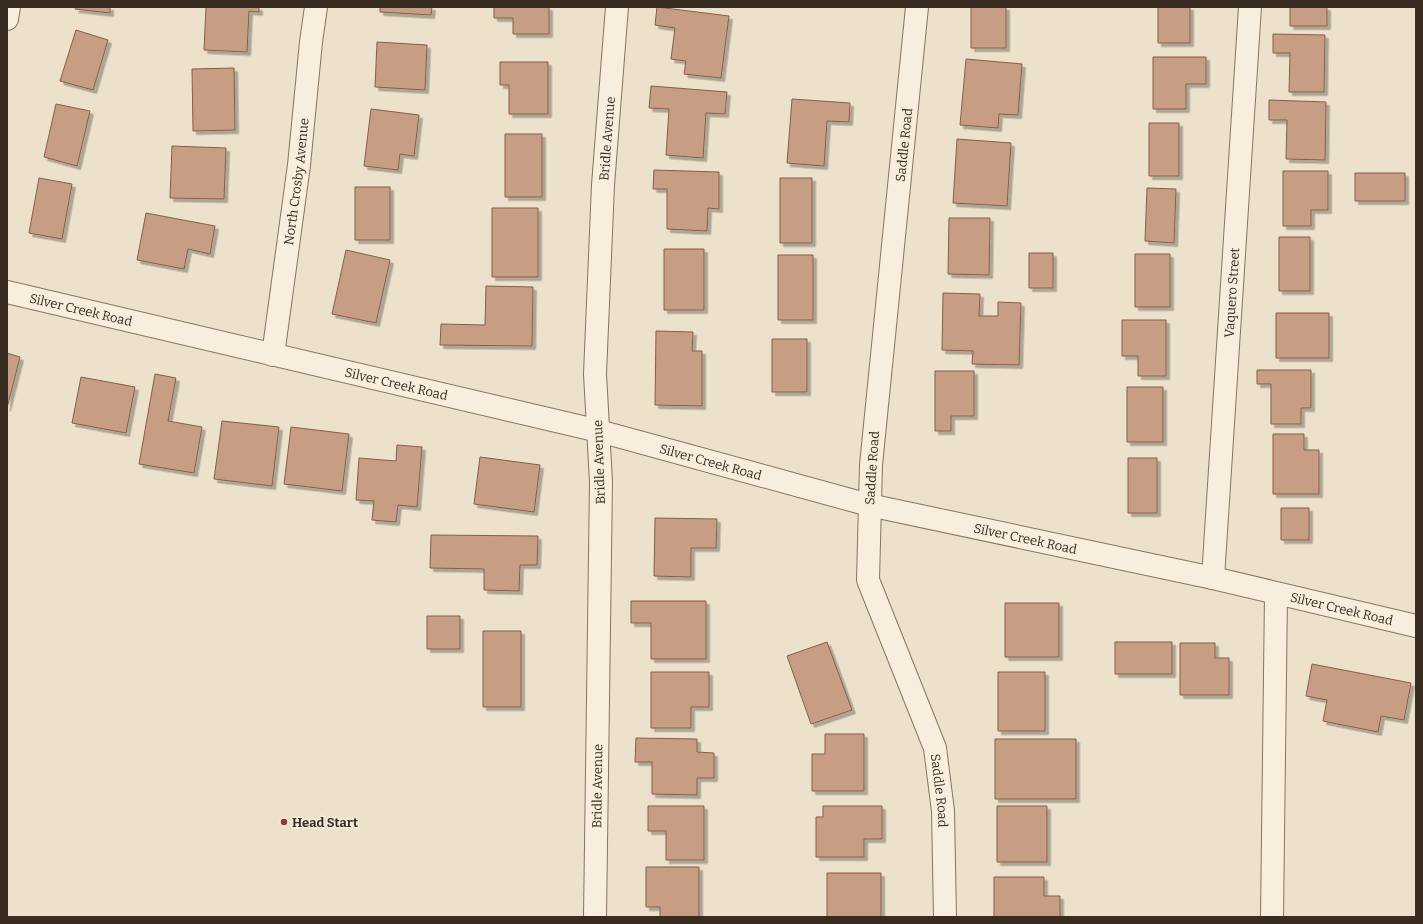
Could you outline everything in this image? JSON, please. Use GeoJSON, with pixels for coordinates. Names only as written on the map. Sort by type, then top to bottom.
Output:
{"type":"FeatureCollection","features":[{"type":"Feature","properties":{"kind":"street"},"geometry":{"type":"LineString","coordinates":[[7,19],[9,7]]}},
{"type":"Feature","properties":{"kind":"street","name":"North Crosby Avenue"},"geometry":{"type":"LineString","coordinates":[[273,355],[299,165],[311,42],[316,7]]}},
{"type":"Feature","properties":{"kind":"street","name":"Bridle Avenue"},"geometry":{"type":"LineString","coordinates":[[595,917],[601,482],[595,374],[602,209],[616,7]]}},
{"type":"Feature","properties":{"kind":"street","name":"Saddle Road"},"geometry":{"type":"LineString","coordinates":[[917,7],[871,465],[868,580],[935,748],[943,811],[945,917]]}},
{"type":"Feature","properties":{"kind":"street","name":"Vaquero Street"},"geometry":{"type":"LineString","coordinates":[[1213,578],[1250,7]]}},
{"type":"Feature","properties":{"kind":"street","name":"Silver Creek Road"},"geometry":{"type":"LineString","coordinates":[[7,292],[599,431],[869,505],[1213,578],[1416,626]]}},
{"type":"Feature","properties":{"kind":"street"},"geometry":{"type":"LineString","coordinates":[[1272,917],[1276,594]]}},
{"type":"Feature","properties":{"kind":"building"},"geometry":{"type":"Polygon","coordinates":[[[76,7],[110,7],[110,13],[75,9],[76,7]]]}},
{"type":"Feature","properties":{"kind":"building"},"geometry":{"type":"Polygon","coordinates":[[[206,7],[259,7],[259,12],[249,11],[247,52],[204,50],[206,7]]]}},
{"type":"Feature","properties":{"kind":"building"},"geometry":{"type":"Polygon","coordinates":[[[380,7],[432,7],[431,15],[380,12],[380,7]]]}},
{"type":"Feature","properties":{"kind":"building"},"geometry":{"type":"Polygon","coordinates":[[[494,7],[549,7],[549,34],[513,34],[513,18],[494,18],[494,7]]]}},
{"type":"Feature","properties":{"kind":"building"},"geometry":{"type":"Polygon","coordinates":[[[657,7],[729,16],[721,78],[684,74],[686,61],[671,59],[675,28],[655,25],[657,7]]]}},
{"type":"Feature","properties":{"kind":"building"},"geometry":{"type":"Polygon","coordinates":[[[971,7],[1006,7],[1006,48],[971,48],[971,7]]]}},
{"type":"Feature","properties":{"kind":"building"},"geometry":{"type":"Polygon","coordinates":[[[1158,7],[1190,7],[1190,43],[1158,43],[1158,7]]]}},
{"type":"Feature","properties":{"kind":"building"},"geometry":{"type":"Polygon","coordinates":[[[1290,7],[1327,7],[1327,26],[1290,26],[1290,7]]]}},
{"type":"Feature","properties":{"kind":"building"},"geometry":{"type":"Polygon","coordinates":[[[76,30],[108,40],[93,90],[60,81],[76,30]]]}},
{"type":"Feature","properties":{"kind":"building"},"geometry":{"type":"Polygon","coordinates":[[[1273,34],[1325,35],[1324,92],[1289,92],[1290,53],[1273,53],[1273,34]]]}},
{"type":"Feature","properties":{"kind":"building"},"geometry":{"type":"Polygon","coordinates":[[[377,42],[427,45],[425,90],[375,87],[377,42]]]}},
{"type":"Feature","properties":{"kind":"building"},"geometry":{"type":"Polygon","coordinates":[[[1153,57],[1206,57],[1206,84],[1186,84],[1186,109],[1153,109],[1153,57]]]}},
{"type":"Feature","properties":{"kind":"building"},"geometry":{"type":"Polygon","coordinates":[[[966,59],[1022,64],[1018,115],[999,114],[998,128],[960,125],[966,59]]]}},
{"type":"Feature","properties":{"kind":"building"},"geometry":{"type":"Polygon","coordinates":[[[500,62],[548,62],[548,114],[509,114],[509,85],[500,85],[500,62]]]}},
{"type":"Feature","properties":{"kind":"building"},"geometry":{"type":"Polygon","coordinates":[[[234,68],[235,130],[193,131],[192,69],[234,68]]]}},
{"type":"Feature","properties":{"kind":"building"},"geometry":{"type":"Polygon","coordinates":[[[651,86],[727,92],[725,114],[706,113],[703,158],[666,155],[669,109],[649,108],[651,86]]]}},
{"type":"Feature","properties":{"kind":"building"},"geometry":{"type":"Polygon","coordinates":[[[792,99],[850,103],[849,122],[827,121],[824,166],[787,163],[792,99]]]}},
{"type":"Feature","properties":{"kind":"building"},"geometry":{"type":"Polygon","coordinates":[[[1269,100],[1326,102],[1325,160],[1286,159],[1287,120],[1269,120],[1269,100]]]}},
{"type":"Feature","properties":{"kind":"building"},"geometry":{"type":"Polygon","coordinates":[[[56,104],[90,111],[77,166],[44,157],[56,104]]]}},
{"type":"Feature","properties":{"kind":"building"},"geometry":{"type":"Polygon","coordinates":[[[371,109],[419,115],[414,156],[400,154],[398,170],[364,166],[371,109]]]}},
{"type":"Feature","properties":{"kind":"building"},"geometry":{"type":"Polygon","coordinates":[[[1149,123],[1179,123],[1179,176],[1149,176],[1149,123]]]}},
{"type":"Feature","properties":{"kind":"building"},"geometry":{"type":"Polygon","coordinates":[[[505,134],[542,134],[542,197],[505,197],[505,134]]]}},
{"type":"Feature","properties":{"kind":"building"},"geometry":{"type":"Polygon","coordinates":[[[957,139],[1011,143],[1007,206],[953,203],[957,139]]]}},
{"type":"Feature","properties":{"kind":"building"},"geometry":{"type":"Polygon","coordinates":[[[172,146],[226,148],[224,199],[170,198],[172,146]]]}},
{"type":"Feature","properties":{"kind":"building"},"geometry":{"type":"Polygon","coordinates":[[[654,170],[719,172],[719,209],[708,208],[707,231],[667,229],[667,189],[653,189],[654,170]]]}},
{"type":"Feature","properties":{"kind":"building"},"geometry":{"type":"Polygon","coordinates":[[[1283,171],[1328,171],[1328,210],[1311,210],[1311,226],[1283,226],[1283,171]]]}},
{"type":"Feature","properties":{"kind":"building"},"geometry":{"type":"Polygon","coordinates":[[[1355,173],[1405,173],[1405,201],[1355,201],[1355,173]]]}},
{"type":"Feature","properties":{"kind":"building"},"geometry":{"type":"Polygon","coordinates":[[[39,178],[72,184],[62,239],[29,233],[39,178]]]}},
{"type":"Feature","properties":{"kind":"building"},"geometry":{"type":"Polygon","coordinates":[[[780,178],[812,178],[812,243],[780,243],[780,178]]]}},
{"type":"Feature","properties":{"kind":"building"},"geometry":{"type":"Polygon","coordinates":[[[355,187],[390,187],[390,240],[355,240],[355,187]]]}},
{"type":"Feature","properties":{"kind":"building"},"geometry":{"type":"Polygon","coordinates":[[[1147,188],[1176,189],[1174,243],[1145,241],[1147,188]]]}},
{"type":"Feature","properties":{"kind":"building"},"geometry":{"type":"Polygon","coordinates":[[[492,208],[538,208],[538,277],[492,277],[492,208]]]}},
{"type":"Feature","properties":{"kind":"building"},"geometry":{"type":"Polygon","coordinates":[[[146,213],[215,226],[210,254],[188,249],[184,269],[137,260],[146,213]]]}},
{"type":"Feature","properties":{"kind":"building"},"geometry":{"type":"Polygon","coordinates":[[[949,218],[990,218],[989,275],[948,274],[949,218]]]}},
{"type":"Feature","properties":{"kind":"building"},"geometry":{"type":"Polygon","coordinates":[[[1279,237],[1310,237],[1310,291],[1279,291],[1279,237]]]}},
{"type":"Feature","properties":{"kind":"building"},"geometry":{"type":"Polygon","coordinates":[[[664,249],[704,249],[704,310],[664,310],[664,249]]]}},
{"type":"Feature","properties":{"kind":"building"},"geometry":{"type":"Polygon","coordinates":[[[346,250],[390,260],[376,323],[332,314],[346,250]]]}},
{"type":"Feature","properties":{"kind":"building"},"geometry":{"type":"Polygon","coordinates":[[[1029,253],[1053,253],[1053,288],[1029,288],[1029,253]]]}},
{"type":"Feature","properties":{"kind":"building"},"geometry":{"type":"Polygon","coordinates":[[[1135,254],[1170,254],[1170,307],[1135,307],[1135,254]]]}},
{"type":"Feature","properties":{"kind":"building"},"geometry":{"type":"Polygon","coordinates":[[[778,255],[813,255],[813,320],[778,320],[778,255]]]}},
{"type":"Feature","properties":{"kind":"building"},"geometry":{"type":"Polygon","coordinates":[[[486,286],[533,287],[532,346],[440,345],[441,324],[485,325],[486,286]]]}},
{"type":"Feature","properties":{"kind":"building"},"geometry":{"type":"Polygon","coordinates":[[[943,293],[980,294],[979,316],[998,316],[998,302],[1021,303],[1019,365],[972,364],[973,351],[942,350],[943,293]]]}},
{"type":"Feature","properties":{"kind":"building"},"geometry":{"type":"Polygon","coordinates":[[[1276,313],[1329,313],[1329,358],[1276,358],[1276,313]]]}},
{"type":"Feature","properties":{"kind":"building"},"geometry":{"type":"Polygon","coordinates":[[[1122,320],[1166,320],[1166,376],[1138,376],[1138,356],[1122,356],[1122,320]]]}},
{"type":"Feature","properties":{"kind":"building"},"geometry":{"type":"Polygon","coordinates":[[[656,331],[693,332],[692,351],[702,351],[702,406],[655,405],[656,331]]]}},
{"type":"Feature","properties":{"kind":"building"},"geometry":{"type":"Polygon","coordinates":[[[772,339],[807,339],[807,392],[772,392],[772,339]]]}},
{"type":"Feature","properties":{"kind":"building"},"geometry":{"type":"Polygon","coordinates":[[[7,353],[20,357],[7,408],[7,353]]]}},
{"type":"Feature","properties":{"kind":"building"},"geometry":{"type":"Polygon","coordinates":[[[1257,370],[1311,370],[1311,408],[1301,408],[1301,424],[1271,424],[1271,384],[1257,384],[1257,370]]]}},
{"type":"Feature","properties":{"kind":"building"},"geometry":{"type":"Polygon","coordinates":[[[935,371],[974,371],[974,416],[951,416],[951,431],[935,431],[935,371]]]}},
{"type":"Feature","properties":{"kind":"building"},"geometry":{"type":"Polygon","coordinates":[[[155,374],[176,378],[168,421],[202,427],[194,473],[139,464],[155,374]]]}},
{"type":"Feature","properties":{"kind":"building"},"geometry":{"type":"Polygon","coordinates":[[[81,377],[135,387],[126,433],[72,423],[81,377]]]}},
{"type":"Feature","properties":{"kind":"building"},"geometry":{"type":"Polygon","coordinates":[[[1127,387],[1163,387],[1163,442],[1127,442],[1127,387]]]}},
{"type":"Feature","properties":{"kind":"building"},"geometry":{"type":"Polygon","coordinates":[[[222,421],[279,427],[272,486],[214,479],[222,421]]]}},
{"type":"Feature","properties":{"kind":"building"},"geometry":{"type":"Polygon","coordinates":[[[291,427],[349,434],[342,491],[284,484],[291,427]]]}},
{"type":"Feature","properties":{"kind":"building"},"geometry":{"type":"Polygon","coordinates":[[[1273,434],[1304,434],[1304,450],[1319,450],[1319,494],[1273,494],[1273,434]]]}},
{"type":"Feature","properties":{"kind":"building"},"geometry":{"type":"Polygon","coordinates":[[[397,445],[422,447],[417,507],[398,505],[396,522],[372,520],[374,501],[356,500],[359,458],[396,461],[397,445]]]}},
{"type":"Feature","properties":{"kind":"building"},"geometry":{"type":"Polygon","coordinates":[[[480,457],[540,465],[534,512],[474,504],[480,457]]]}},
{"type":"Feature","properties":{"kind":"building"},"geometry":{"type":"Polygon","coordinates":[[[1128,458],[1157,458],[1157,513],[1128,513],[1128,458]]]}},
{"type":"Feature","properties":{"kind":"building"},"geometry":{"type":"Polygon","coordinates":[[[1281,508],[1309,508],[1309,540],[1281,540],[1281,508]]]}},
{"type":"Feature","properties":{"kind":"building"},"geometry":{"type":"Polygon","coordinates":[[[655,518],[717,519],[716,548],[691,548],[691,577],[654,576],[655,518]]]}},
{"type":"Feature","properties":{"kind":"building"},"geometry":{"type":"Polygon","coordinates":[[[431,535],[538,536],[537,565],[520,565],[519,591],[484,590],[484,569],[430,568],[431,535]]]}},
{"type":"Feature","properties":{"kind":"building"},"geometry":{"type":"Polygon","coordinates":[[[631,601],[706,601],[706,659],[651,659],[651,623],[631,623],[631,601]]]}},
{"type":"Feature","properties":{"kind":"building"},"geometry":{"type":"Polygon","coordinates":[[[1005,603],[1059,603],[1059,657],[1005,657],[1005,603]]]}},
{"type":"Feature","properties":{"kind":"building"},"geometry":{"type":"Polygon","coordinates":[[[427,616],[460,616],[460,649],[427,649],[427,616]]]}},
{"type":"Feature","properties":{"kind":"building"},"geometry":{"type":"Polygon","coordinates":[[[483,631],[521,631],[521,707],[483,707],[483,631]]]}},
{"type":"Feature","properties":{"kind":"building"},"geometry":{"type":"Polygon","coordinates":[[[827,642],[852,710],[811,724],[787,656],[827,642]]]}},
{"type":"Feature","properties":{"kind":"building"},"geometry":{"type":"Polygon","coordinates":[[[1115,642],[1172,642],[1172,674],[1115,674],[1115,642]]]}},
{"type":"Feature","properties":{"kind":"building"},"geometry":{"type":"Polygon","coordinates":[[[1180,643],[1215,643],[1215,658],[1229,658],[1229,695],[1180,695],[1180,643]]]}},
{"type":"Feature","properties":{"kind":"building"},"geometry":{"type":"Polygon","coordinates":[[[1312,664],[1411,683],[1404,720],[1381,716],[1378,732],[1323,721],[1327,700],[1306,696],[1312,664]]]}},
{"type":"Feature","properties":{"kind":"building"},"geometry":{"type":"Polygon","coordinates":[[[651,672],[709,672],[709,707],[691,707],[691,728],[651,728],[651,672]]]}},
{"type":"Feature","properties":{"kind":"building"},"geometry":{"type":"Polygon","coordinates":[[[998,672],[1045,672],[1045,731],[998,731],[998,672]]]}},
{"type":"Feature","properties":{"kind":"building"},"geometry":{"type":"Polygon","coordinates":[[[825,734],[864,734],[864,791],[812,791],[812,754],[825,754],[825,734]]]}},
{"type":"Feature","properties":{"kind":"building"},"geometry":{"type":"Polygon","coordinates":[[[636,738],[697,739],[697,752],[714,753],[714,778],[697,778],[697,795],[652,794],[652,762],[635,762],[636,738]]]}},
{"type":"Feature","properties":{"kind":"building"},"geometry":{"type":"Polygon","coordinates":[[[995,739],[1076,739],[1076,799],[995,799],[995,739]]]}},
{"type":"Feature","properties":{"kind":"building"},"geometry":{"type":"Polygon","coordinates":[[[648,806],[704,806],[704,860],[666,860],[666,831],[648,831],[648,806]]]}},
{"type":"Feature","properties":{"kind":"building"},"geometry":{"type":"Polygon","coordinates":[[[823,806],[882,806],[882,839],[864,839],[864,857],[816,857],[816,817],[823,817],[823,806]]]}},
{"type":"Feature","properties":{"kind":"building"},"geometry":{"type":"Polygon","coordinates":[[[997,806],[1047,806],[1047,862],[997,862],[997,806]]]}},
{"type":"Feature","properties":{"kind":"building"},"geometry":{"type":"Polygon","coordinates":[[[646,867],[699,867],[699,917],[660,917],[660,907],[646,907],[646,867]]]}},
{"type":"Feature","properties":{"kind":"building"},"geometry":{"type":"Polygon","coordinates":[[[827,873],[881,873],[881,917],[827,917],[827,873]]]}},
{"type":"Feature","properties":{"kind":"building"},"geometry":{"type":"Polygon","coordinates":[[[994,877],[1044,877],[1044,896],[1060,896],[1060,917],[994,917],[994,877]]]}},
{"type":"Feature","properties":{"kind":"place","name":"Head Start"},"geometry":{"type":"Point","coordinates":[284,822]}}]}
